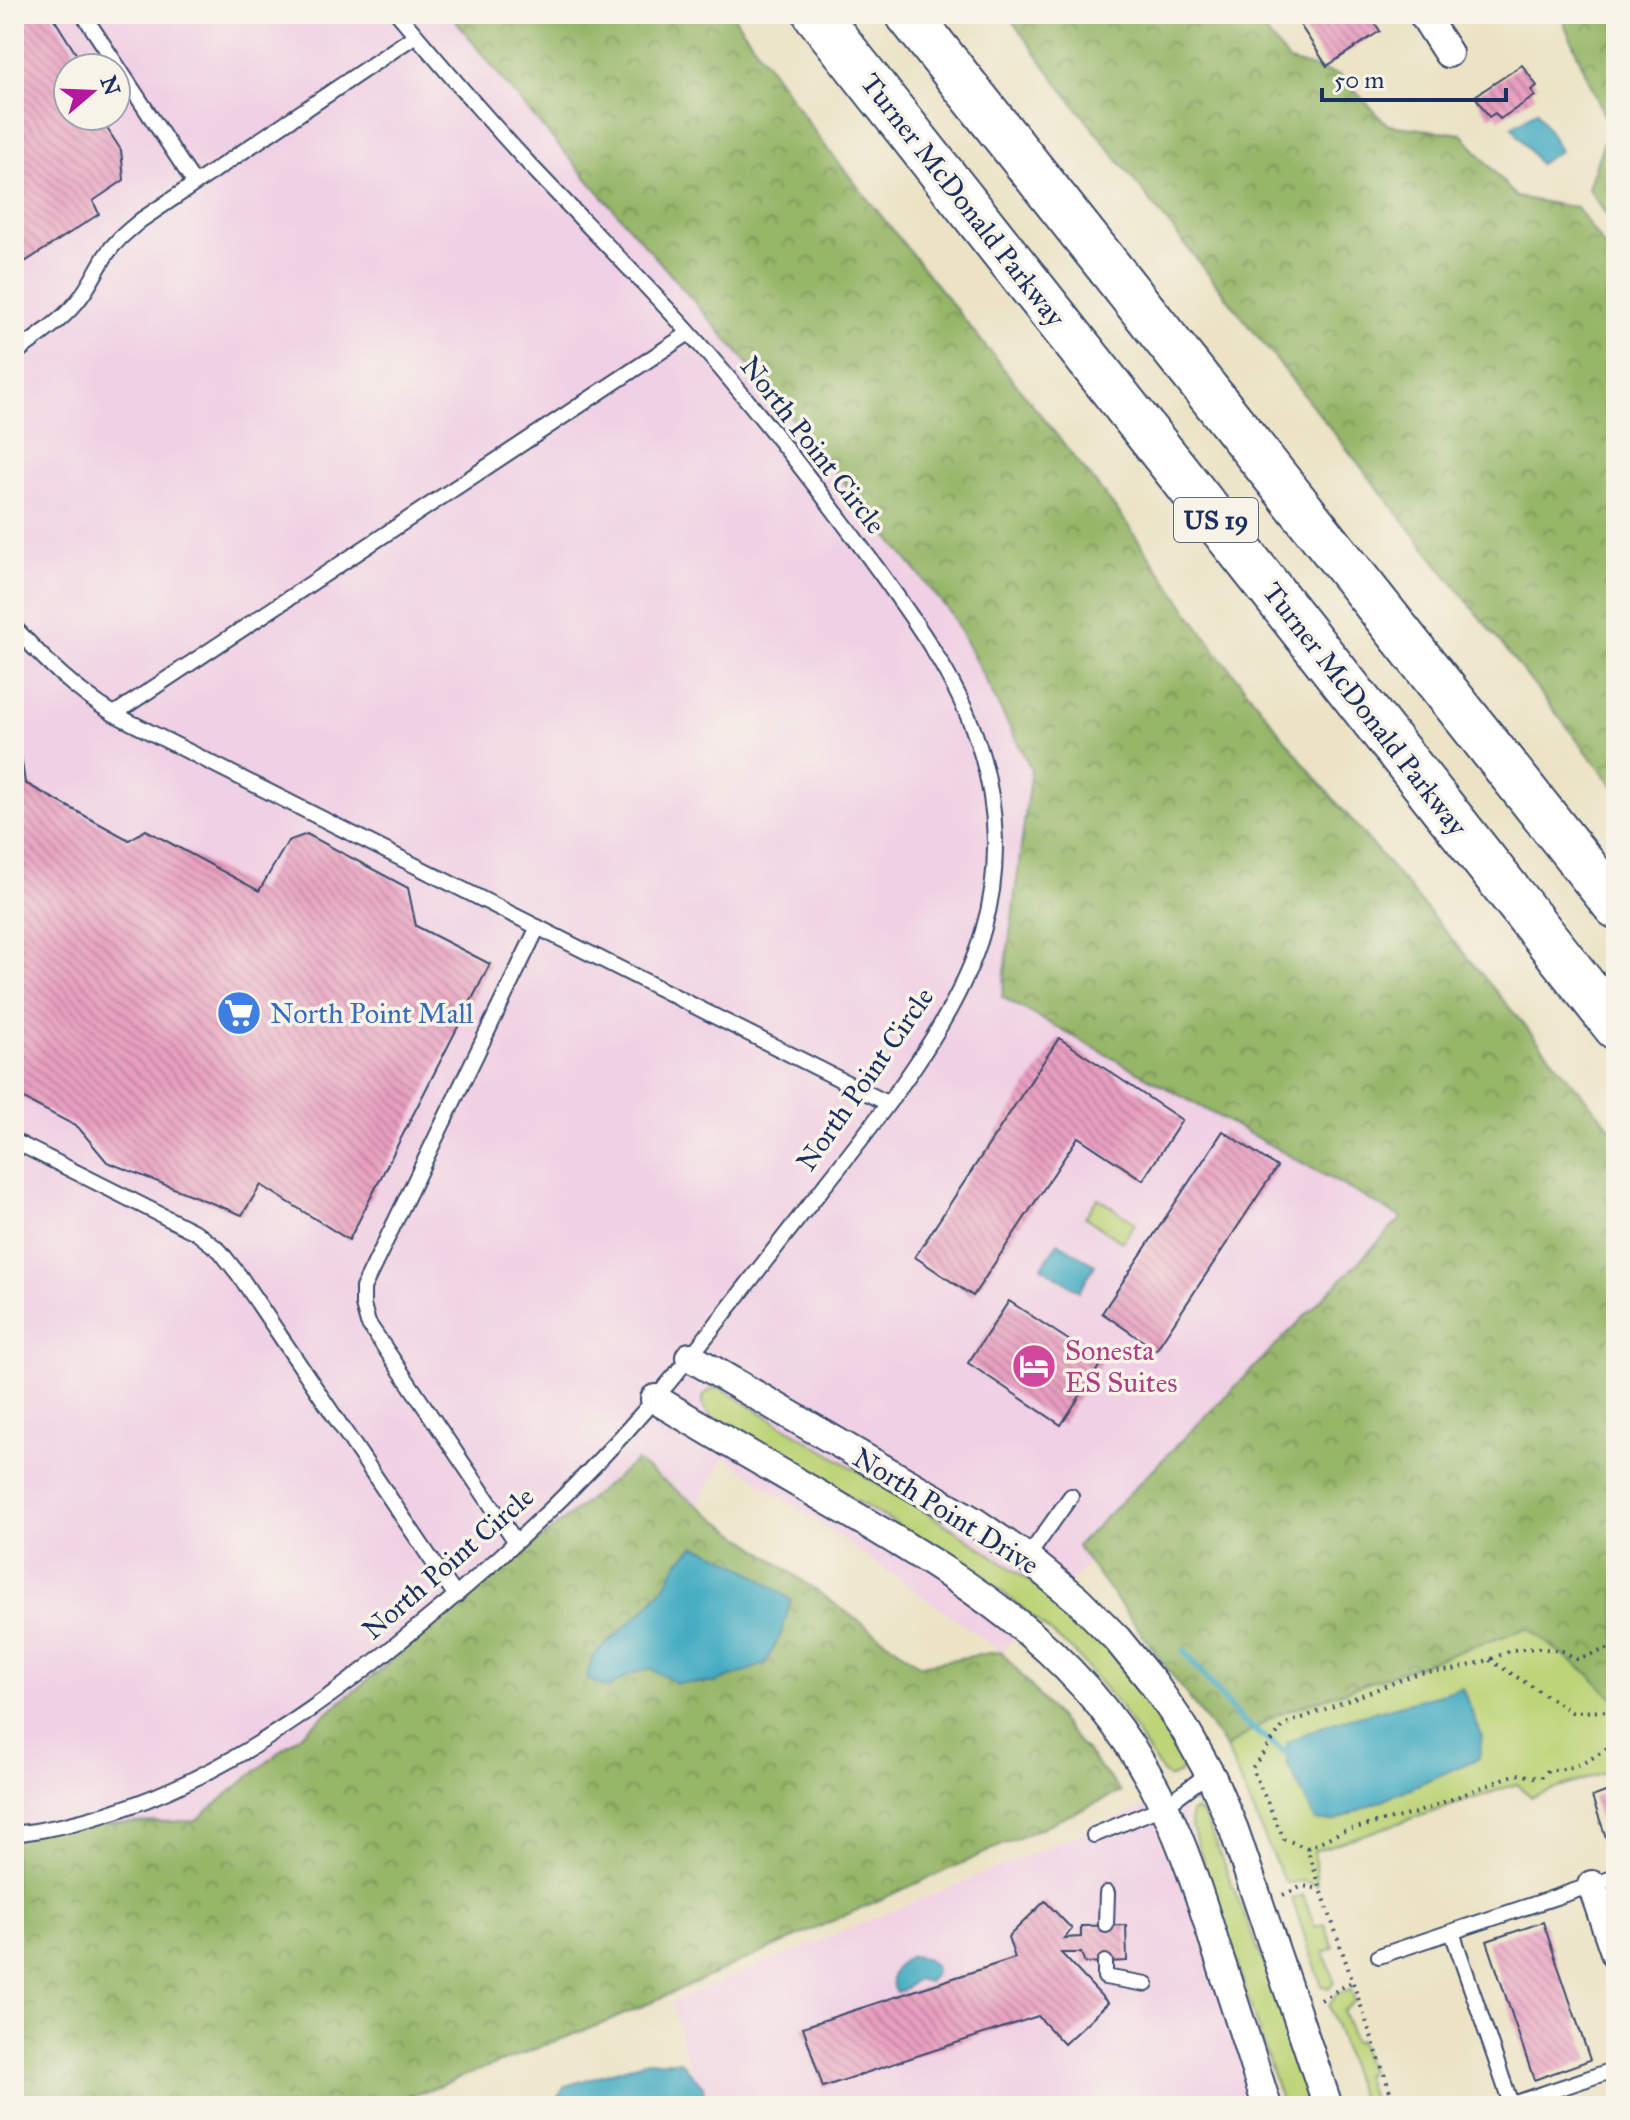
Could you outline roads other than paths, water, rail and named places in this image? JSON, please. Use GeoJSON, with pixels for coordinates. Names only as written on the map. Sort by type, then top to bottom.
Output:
{"type":"FeatureCollection","features":[{"type":"Feature","properties":{"kind":"highway","name":"Turner McDonald Parkway"},"geometry":{"type":"LineString","coordinates":[[816,14],[1616,1027]]}},
{"type":"Feature","properties":{"kind":"highway","name":"US 19"},"geometry":{"type":"LineString","coordinates":[[908,14],[1616,906]]}},
{"type":"Feature","properties":{"kind":"street"},"geometry":{"type":"LineString","coordinates":[[1423,14],[1448,53]]}},
{"type":"Feature","properties":{"kind":"street","name":"North Point Drive"},"geometry":{"type":"LineString","coordinates":[[690,1357],[973,1521],[1027,1558],[1077,1599],[1117,1639],[1161,1694],[1209,1773],[1234,1830],[1328,2106]]}},
{"type":"Feature","properties":{"kind":"street","name":"North Point Drive"},"geometry":{"type":"LineString","coordinates":[[655,1399],[944,1568],[1040,1640],[1076,1676],[1109,1716],[1165,1806],[1186,1855],[1267,2106]]}},
{"type":"Feature","properties":{"kind":"street"},"geometry":{"type":"LineString","coordinates":[[1604,1881],[1616,1955]]}},
{"type":"Feature","properties":{"kind":"lane"},"geometry":{"type":"LineString","coordinates":[[83,14],[195,184]]}},
{"type":"Feature","properties":{"kind":"lane","name":"North Point Circle"},"geometry":{"type":"LineString","coordinates":[[14,1834],[61,1827],[126,1807],[188,1781],[249,1750],[335,1694],[456,1596],[516,1542],[595,1465],[655,1399],[887,1103],[944,1016],[981,938],[994,881],[994,811],[978,742],[964,708],[912,620],[815,485],[689,333],[527,162],[398,14]]}},
{"type":"Feature","properties":{"kind":"lane"},"geometry":{"type":"LineString","coordinates":[[14,354],[59,320],[77,302],[121,236],[416,35]]}},
{"type":"Feature","properties":{"kind":"lane"},"geometry":{"type":"LineString","coordinates":[[114,714],[689,333]]}},
{"type":"Feature","properties":{"kind":"lane"},"geometry":{"type":"LineString","coordinates":[[14,627],[62,678],[114,714],[887,1103]]}},
{"type":"Feature","properties":{"kind":"lane"},"geometry":{"type":"LineString","coordinates":[[516,1542],[368,1323],[363,1305],[363,1288],[538,927]]}},
{"type":"Feature","properties":{"kind":"lane"},"geometry":{"type":"LineString","coordinates":[[14,1141],[171,1218],[220,1251],[456,1596]]}},
{"type":"Feature","properties":{"kind":"lane"},"geometry":{"type":"LineString","coordinates":[[1027,1558],[1071,1496]]}},
{"type":"Feature","properties":{"kind":"lane"},"geometry":{"type":"LineString","coordinates":[[1094,1835],[1165,1806],[1209,1773]]}},
{"type":"Feature","properties":{"kind":"lane"},"geometry":{"type":"LineString","coordinates":[[1379,1956],[1604,1881]]}},
{"type":"Feature","properties":{"kind":"lane"},"geometry":{"type":"LineString","coordinates":[[1106,1925],[1107,1893]]}},
{"type":"Feature","properties":{"kind":"lane"},"geometry":{"type":"LineString","coordinates":[[1452,1932],[1509,2105],[1616,2069]]}},
{"type":"Feature","properties":{"kind":"lane"},"geometry":{"type":"LineString","coordinates":[[1105,1962],[1105,1977],[1146,1984]]}},
{"type":"Feature","properties":{"kind":"water"},"geometry":{"type":"Polygon","coordinates":[[[1537,111],[1560,151],[1539,164],[1512,127],[1537,111]]]}},
{"type":"Feature","properties":{"kind":"water"},"geometry":{"type":"Polygon","coordinates":[[[1058,1242],[1095,1265],[1079,1291],[1042,1267],[1058,1242]]]}},
{"type":"Feature","properties":{"kind":"water"},"geometry":{"type":"Polygon","coordinates":[[[695,1546],[733,1562],[791,1600],[781,1634],[765,1664],[715,1683],[676,1683],[651,1669],[630,1674],[608,1688],[587,1679],[592,1657],[645,1609],[665,1586],[678,1562],[695,1546]]]}},
{"type":"Feature","properties":{"kind":"water"},"geometry":{"type":"Polygon","coordinates":[[[1462,1688],[1482,1736],[1479,1758],[1335,1821],[1316,1821],[1288,1765],[1287,1742],[1325,1725],[1462,1688]]]}},
{"type":"Feature","properties":{"kind":"water"},"geometry":{"type":"Polygon","coordinates":[[[910,1956],[928,1960],[935,1971],[928,1982],[916,1979],[897,1993],[892,1977],[900,1963],[910,1956]]]}},
{"type":"Feature","properties":{"kind":"water"},"geometry":{"type":"Polygon","coordinates":[[[648,2061],[680,2061],[703,2086],[705,2106],[561,2106],[558,2098],[565,2086],[648,2061]]]}},
{"type":"Feature","properties":{"kind":"waterway"},"geometry":{"type":"LineString","coordinates":[[1184,1651],[1242,1721],[1287,1754]]}},
{"type":"Feature","properties":{"kind":"place","name":"North Point Mall"},"geometry":{"type":"Point","coordinates":[239,1013]}},
{"type":"Feature","properties":{"kind":"place","name":"Sonesta ES Suites"},"geometry":{"type":"Point","coordinates":[1034,1366]}}]}
